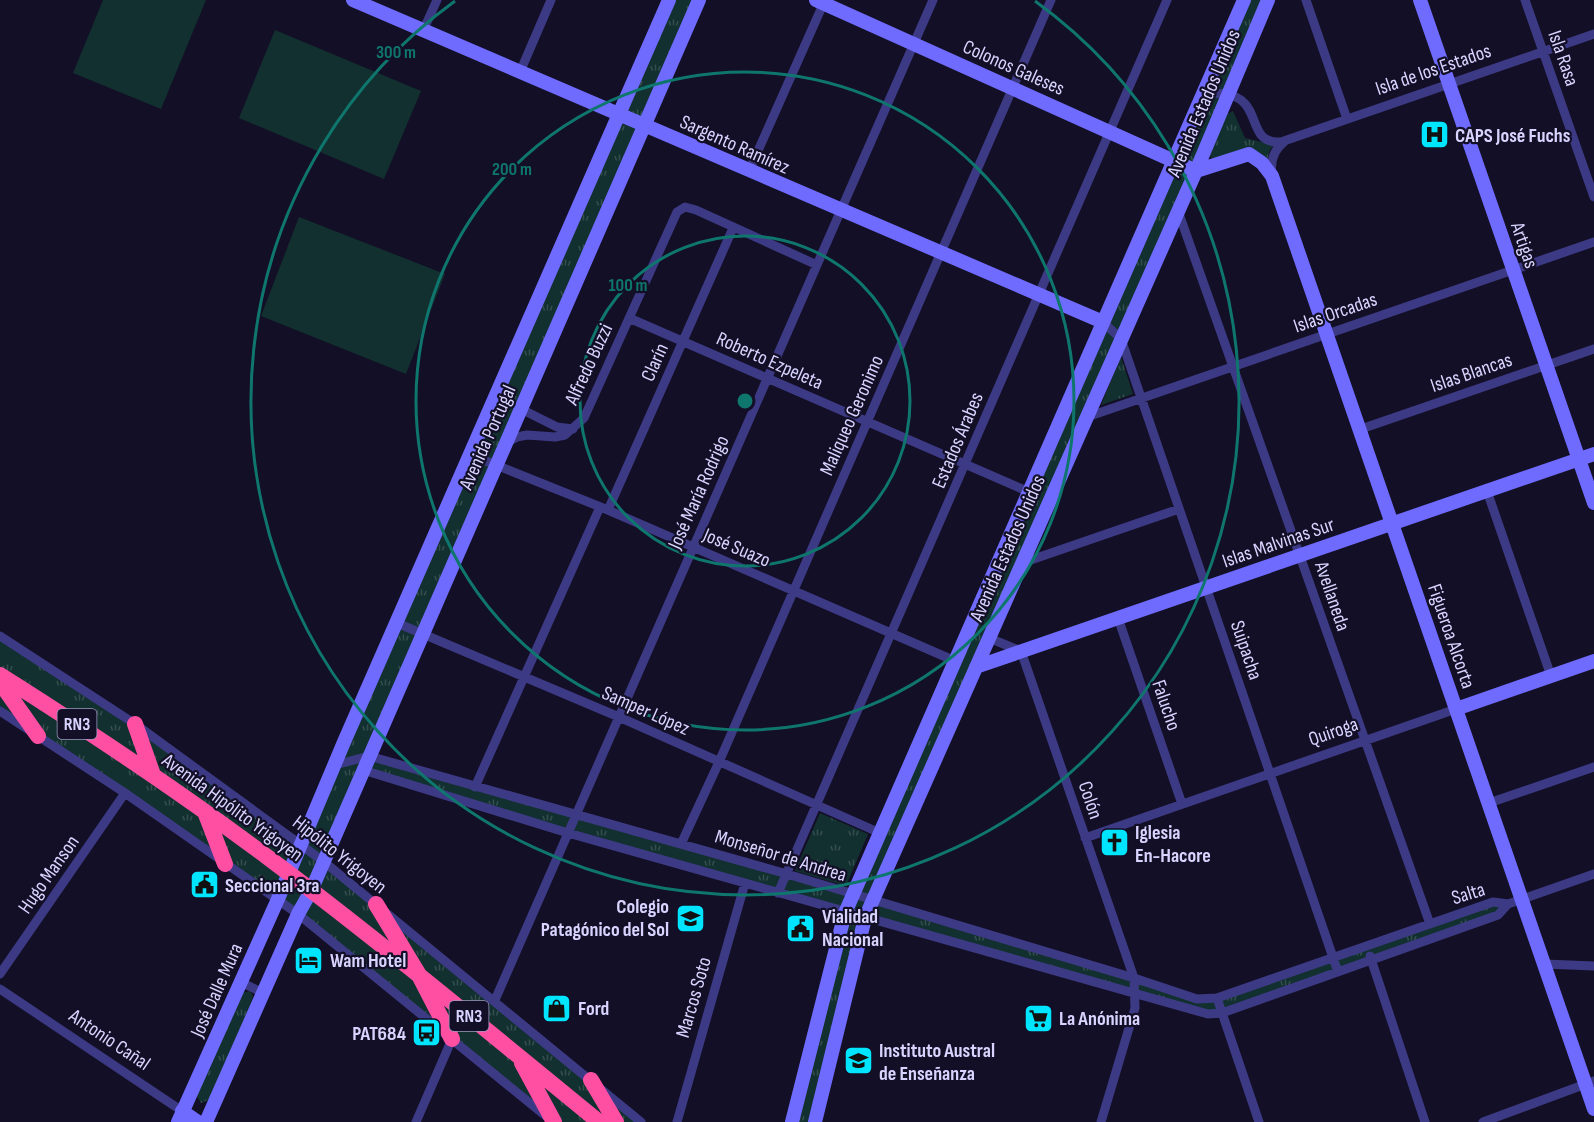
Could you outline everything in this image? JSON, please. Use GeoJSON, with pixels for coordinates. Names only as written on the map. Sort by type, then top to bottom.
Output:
{"type":"FeatureCollection","features":[{"type":"Feature","properties":{"kind":"highway","name":"Avenida Hipólito Yrigoyen"},"geometry":{"type":"LineString","coordinates":[[0,675],[153,775],[289,873],[419,975],[599,1122]]}},
{"type":"Feature","properties":{"kind":"highway"},"geometry":{"type":"LineString","coordinates":[[0,682],[38,736]]}},
{"type":"Feature","properties":{"kind":"highway"},"geometry":{"type":"LineString","coordinates":[[135,724],[153,775]]}},
{"type":"Feature","properties":{"kind":"highway"},"geometry":{"type":"LineString","coordinates":[[205,812],[225,864]]}},
{"type":"Feature","properties":{"kind":"highway"},"geometry":{"type":"LineString","coordinates":[[376,904],[419,975],[452,1039]]}},
{"type":"Feature","properties":{"kind":"highway"},"geometry":{"type":"LineString","coordinates":[[518,1056],[553,1122]]}},
{"type":"Feature","properties":{"kind":"highway"},"geometry":{"type":"LineString","coordinates":[[591,1080],[616,1122]]}},
{"type":"Feature","properties":{"kind":"main road","name":"Sargento Ramírez"},"geometry":{"type":"LineString","coordinates":[[353,0],[1103,322]]}},
{"type":"Feature","properties":{"kind":"main road","name":"Avenida Portugal"},"geometry":{"type":"LineString","coordinates":[[289,873],[669,0]]}},
{"type":"Feature","properties":{"kind":"main road","name":"Avenida Portugal"},"geometry":{"type":"LineString","coordinates":[[311,891],[699,0]]}},
{"type":"Feature","properties":{"kind":"main road","name":"Avenida Estados Unidos"},"geometry":{"type":"LineString","coordinates":[[792,1122],[845,913],[1244,0]]}},
{"type":"Feature","properties":{"kind":"main road","name":"Avenida Estados Unidos"},"geometry":{"type":"LineString","coordinates":[[815,1122],[864,918],[1196,171],[1268,0]]}},
{"type":"Feature","properties":{"kind":"main road","name":"Artigas"},"geometry":{"type":"LineString","coordinates":[[1420,0],[1594,503]]}},
{"type":"Feature","properties":{"kind":"main road","name":"Colonos Galeses"},"geometry":{"type":"LineString","coordinates":[[821,1],[1196,171]]}},
{"type":"Feature","properties":{"kind":"main road"},"geometry":{"type":"LineString","coordinates":[[1196,171],[1249,154],[1262,163],[1272,176]]}},
{"type":"Feature","properties":{"kind":"main road","name":"Figueroa Alcorta"},"geometry":{"type":"LineString","coordinates":[[1272,176],[1544,964],[1590,1082],[1594,1109]]}},
{"type":"Feature","properties":{"kind":"main road","name":"Islas Malvinas Sur"},"geometry":{"type":"LineString","coordinates":[[976,667],[1594,454]]}},
{"type":"Feature","properties":{"kind":"main road","name":"Quiroga"},"geometry":{"type":"LineString","coordinates":[[1456,709],[1594,661]]}},
{"type":"Feature","properties":{"kind":"main road","name":"José Dalle Mura"},"geometry":{"type":"LineString","coordinates":[[180,1117],[289,873]]}},
{"type":"Feature","properties":{"kind":"main road"},"geometry":{"type":"LineString","coordinates":[[206,1122],[298,914],[311,891]]}},
{"type":"Feature","properties":{"kind":"main road","name":"Antonio Cañal"},"geometry":{"type":"LineString","coordinates":[[180,1117],[198,1122]]}},
{"type":"Feature","properties":{"kind":"street"},"geometry":{"type":"LineString","coordinates":[[423,30],[437,0]]}},
{"type":"Feature","properties":{"kind":"street"},"geometry":{"type":"LineString","coordinates":[[520,72],[551,0]]}},
{"type":"Feature","properties":{"kind":"street","name":"José María Rodrigo"},"geometry":{"type":"LineString","coordinates":[[495,1000],[933,0]]}},
{"type":"Feature","properties":{"kind":"street","name":"Maliqueo Geronimo"},"geometry":{"type":"LineString","coordinates":[[681,844],[794,591],[1051,0]]}},
{"type":"Feature","properties":{"kind":"street","name":"Estados Árabes"},"geometry":{"type":"LineString","coordinates":[[778,893],[1167,0]]}},
{"type":"Feature","properties":{"kind":"street"},"geometry":{"type":"LineString","coordinates":[[1306,0],[1347,119]]}},
{"type":"Feature","properties":{"kind":"street","name":"Isla Rasa"},"geometry":{"type":"LineString","coordinates":[[1525,0],[1594,197]]}},
{"type":"Feature","properties":{"kind":"street"},"geometry":{"type":"LineString","coordinates":[[749,171],[821,1]]}},
{"type":"Feature","properties":{"kind":"street","name":"Isla de los Estados"},"geometry":{"type":"LineString","coordinates":[[1284,142],[1594,34]]}},
{"type":"Feature","properties":{"kind":"street"},"geometry":{"type":"LineString","coordinates":[[1204,94],[1227,93],[1244,102],[1258,133],[1270,141],[1284,142]]}},
{"type":"Feature","properties":{"kind":"street"},"geometry":{"type":"LineString","coordinates":[[1272,176],[1273,157],[1277,148],[1284,142]]}},
{"type":"Feature","properties":{"kind":"street","name":"Alfredo Buzzi"},"geometry":{"type":"LineString","coordinates":[[521,410],[557,428],[573,429],[584,418],[677,212],[685,207],[696,210],[733,228]]}},
{"type":"Feature","properties":{"kind":"street","name":"Avellaneda"},"geometry":{"type":"LineString","coordinates":[[1178,211],[1430,924]]}},
{"type":"Feature","properties":{"kind":"street"},"geometry":{"type":"LineString","coordinates":[[733,228],[817,265]]}},
{"type":"Feature","properties":{"kind":"street","name":"Clarín"},"geometry":{"type":"LineString","coordinates":[[475,787],[524,676],[683,342],[733,228]]}},
{"type":"Feature","properties":{"kind":"street","name":"Islas Orcadas"},"geometry":{"type":"LineString","coordinates":[[1087,417],[1594,242]]}},
{"type":"Feature","properties":{"kind":"street","name":"Roberto Ezpeleta"},"geometry":{"type":"LineString","coordinates":[[629,318],[766,380],[1029,492]]}},
{"type":"Feature","properties":{"kind":"street"},"geometry":{"type":"LineString","coordinates":[[1103,322],[1121,339]]}},
{"type":"Feature","properties":{"kind":"street","name":"Suipacha"},"geometry":{"type":"LineString","coordinates":[[1121,339],[1338,972]]}},
{"type":"Feature","properties":{"kind":"street","name":"Islas Blancas"},"geometry":{"type":"LineString","coordinates":[[1361,429],[1594,348]]}},
{"type":"Feature","properties":{"kind":"street"},"geometry":{"type":"LineString","coordinates":[[506,443],[527,435],[555,437],[565,435],[573,429]]}},
{"type":"Feature","properties":{"kind":"street","name":"José Suazo"},"geometry":{"type":"LineString","coordinates":[[471,455],[604,508],[955,661]]}},
{"type":"Feature","properties":{"kind":"street"},"geometry":{"type":"LineString","coordinates":[[1487,491],[1551,676]]}},
{"type":"Feature","properties":{"kind":"street"},"geometry":{"type":"LineString","coordinates":[[1022,562],[1179,509]]}},
{"type":"Feature","properties":{"kind":"street","name":"Falucho"},"geometry":{"type":"LineString","coordinates":[[1118,618],[1182,804]]}},
{"type":"Feature","properties":{"kind":"street","name":"Samper López"},"geometry":{"type":"LineString","coordinates":[[397,623],[524,676],[880,833]]}},
{"type":"Feature","properties":{"kind":"street","name":"Hipólito Yrigoyen"},"geometry":{"type":"LineString","coordinates":[[0,636],[135,724],[323,861],[641,1122]]}},
{"type":"Feature","properties":{"kind":"street"},"geometry":{"type":"LineString","coordinates":[[989,638],[1021,651]]}},
{"type":"Feature","properties":{"kind":"street","name":"Colón"},"geometry":{"type":"LineString","coordinates":[[1021,651],[1134,978],[1135,1008],[1101,1122]]}},
{"type":"Feature","properties":{"kind":"street","name":"Quiroga"},"geometry":{"type":"LineString","coordinates":[[1085,838],[1456,709]]}},
{"type":"Feature","properties":{"kind":"street"},"geometry":{"type":"LineString","coordinates":[[0,711],[125,793],[278,899],[553,1122]]}},
{"type":"Feature","properties":{"kind":"street"},"geometry":{"type":"LineString","coordinates":[[335,765],[369,756]]}},
{"type":"Feature","properties":{"kind":"street","name":"Monseñor de Andrea"},"geometry":{"type":"LineString","coordinates":[[369,756],[787,874],[1219,1005]]}},
{"type":"Feature","properties":{"kind":"street"},"geometry":{"type":"LineString","coordinates":[[1489,803],[1594,767]]}},
{"type":"Feature","properties":{"kind":"street","name":"Monseñor de Andrea"},"geometry":{"type":"LineString","coordinates":[[363,770],[568,833],[1135,994],[1208,1014],[1219,1005]]}},
{"type":"Feature","properties":{"kind":"street","name":"Hugo Manson"},"geometry":{"type":"LineString","coordinates":[[0,974],[125,793]]}},
{"type":"Feature","properties":{"kind":"street"},"geometry":{"type":"LineString","coordinates":[[1508,904],[1594,874]]}},
{"type":"Feature","properties":{"kind":"street","name":"Marcos Soto"},"geometry":{"type":"LineString","coordinates":[[677,1122],[745,883]]}},
{"type":"Feature","properties":{"kind":"street","name":"Salta"},"geometry":{"type":"LineString","coordinates":[[1219,1005],[1333,957],[1493,902],[1508,904]]}},
{"type":"Feature","properties":{"kind":"street","name":"Salta"},"geometry":{"type":"LineString","coordinates":[[1219,1005],[1338,972],[1498,915],[1508,904]]}},
{"type":"Feature","properties":{"kind":"street"},"geometry":{"type":"LineString","coordinates":[[1366,946],[1425,1122]]}},
{"type":"Feature","properties":{"kind":"street"},"geometry":{"type":"LineString","coordinates":[[1544,964],[1594,966]]}},
{"type":"Feature","properties":{"kind":"street"},"geometry":{"type":"LineString","coordinates":[[241,982],[263,993]]}},
{"type":"Feature","properties":{"kind":"street","name":"Antonio Cañal"},"geometry":{"type":"LineString","coordinates":[[0,988],[180,1117]]}},
{"type":"Feature","properties":{"kind":"street"},"geometry":{"type":"LineString","coordinates":[[1219,1005],[1259,1122]]}},
{"type":"Feature","properties":{"kind":"street"},"geometry":{"type":"LineString","coordinates":[[416,1122],[452,1039]]}},
{"type":"Feature","properties":{"kind":"street"},"geometry":{"type":"LineString","coordinates":[[1483,1122],[1590,1082]]}},
{"type":"Feature","properties":{"kind":"green space"},"geometry":{"type":"Polygon","coordinates":[[[103,0],[206,0],[161,109],[73,73],[103,0]]]}},
{"type":"Feature","properties":{"kind":"green space"},"geometry":{"type":"Polygon","coordinates":[[[669,0],[699,0],[369,755],[853,895],[1244,0],[1268,0],[873,900],[1198,999],[1217,998],[1493,902],[1508,904],[1498,915],[1208,1014],[865,918],[815,1122],[792,1122],[845,913],[363,771],[323,861],[641,1122],[552,1122],[298,914],[0,711],[0,636],[301,845],[669,0]]]}},
{"type":"Feature","properties":{"kind":"green space"},"geometry":{"type":"Polygon","coordinates":[[[275,30],[421,91],[384,179],[239,118],[275,30]]]}},
{"type":"Feature","properties":{"kind":"green space"},"geometry":{"type":"Polygon","coordinates":[[[1233,111],[1245,138],[1274,145],[1266,163],[1250,148],[1214,159],[1208,155],[1227,114],[1233,111]]]}},
{"type":"Feature","properties":{"kind":"green space"},"geometry":{"type":"Polygon","coordinates":[[[299,217],[445,274],[406,374],[261,316],[299,217]]]}},
{"type":"Feature","properties":{"kind":"green space"},"geometry":{"type":"Polygon","coordinates":[[[1121,357],[1133,394],[1101,405],[1121,357]]]}},
{"type":"Feature","properties":{"kind":"green space"},"geometry":{"type":"Polygon","coordinates":[[[820,813],[868,834],[846,886],[795,871],[820,813]]]}},
{"type":"Feature","properties":{"kind":"green space"},"geometry":{"type":"Polygon","coordinates":[[[250,991],[253,996],[250,1006],[209,1100],[201,1103],[196,1095],[242,993],[250,991]]]}},
{"type":"Feature","properties":{"kind":"place","name":"CAPS José Fuchs"},"geometry":{"type":"Point","coordinates":[1434,135]}},
{"type":"Feature","properties":{"kind":"place","name":"Iglesia En-Hacore"},"geometry":{"type":"Point","coordinates":[1114,843]}},
{"type":"Feature","properties":{"kind":"place","name":"Seccional 3ra"},"geometry":{"type":"Point","coordinates":[204,885]}},
{"type":"Feature","properties":{"kind":"place","name":"Colegio Patagónico del Sol"},"geometry":{"type":"Point","coordinates":[690,918]}},
{"type":"Feature","properties":{"kind":"place","name":"Vialidad Nacional"},"geometry":{"type":"Point","coordinates":[801,928]}},
{"type":"Feature","properties":{"kind":"place","name":"Wam Hotel"},"geometry":{"type":"Point","coordinates":[309,960]}},
{"type":"Feature","properties":{"kind":"place","name":"Ford"},"geometry":{"type":"Point","coordinates":[557,1008]}},
{"type":"Feature","properties":{"kind":"place","name":"La Anónima"},"geometry":{"type":"Point","coordinates":[1038,1018]}},
{"type":"Feature","properties":{"kind":"place","name":"PAT684"},"geometry":{"type":"Point","coordinates":[427,1033]}},
{"type":"Feature","properties":{"kind":"place","name":"Instituto Austral de Enseñanza"},"geometry":{"type":"Point","coordinates":[858,1061]}}]}
